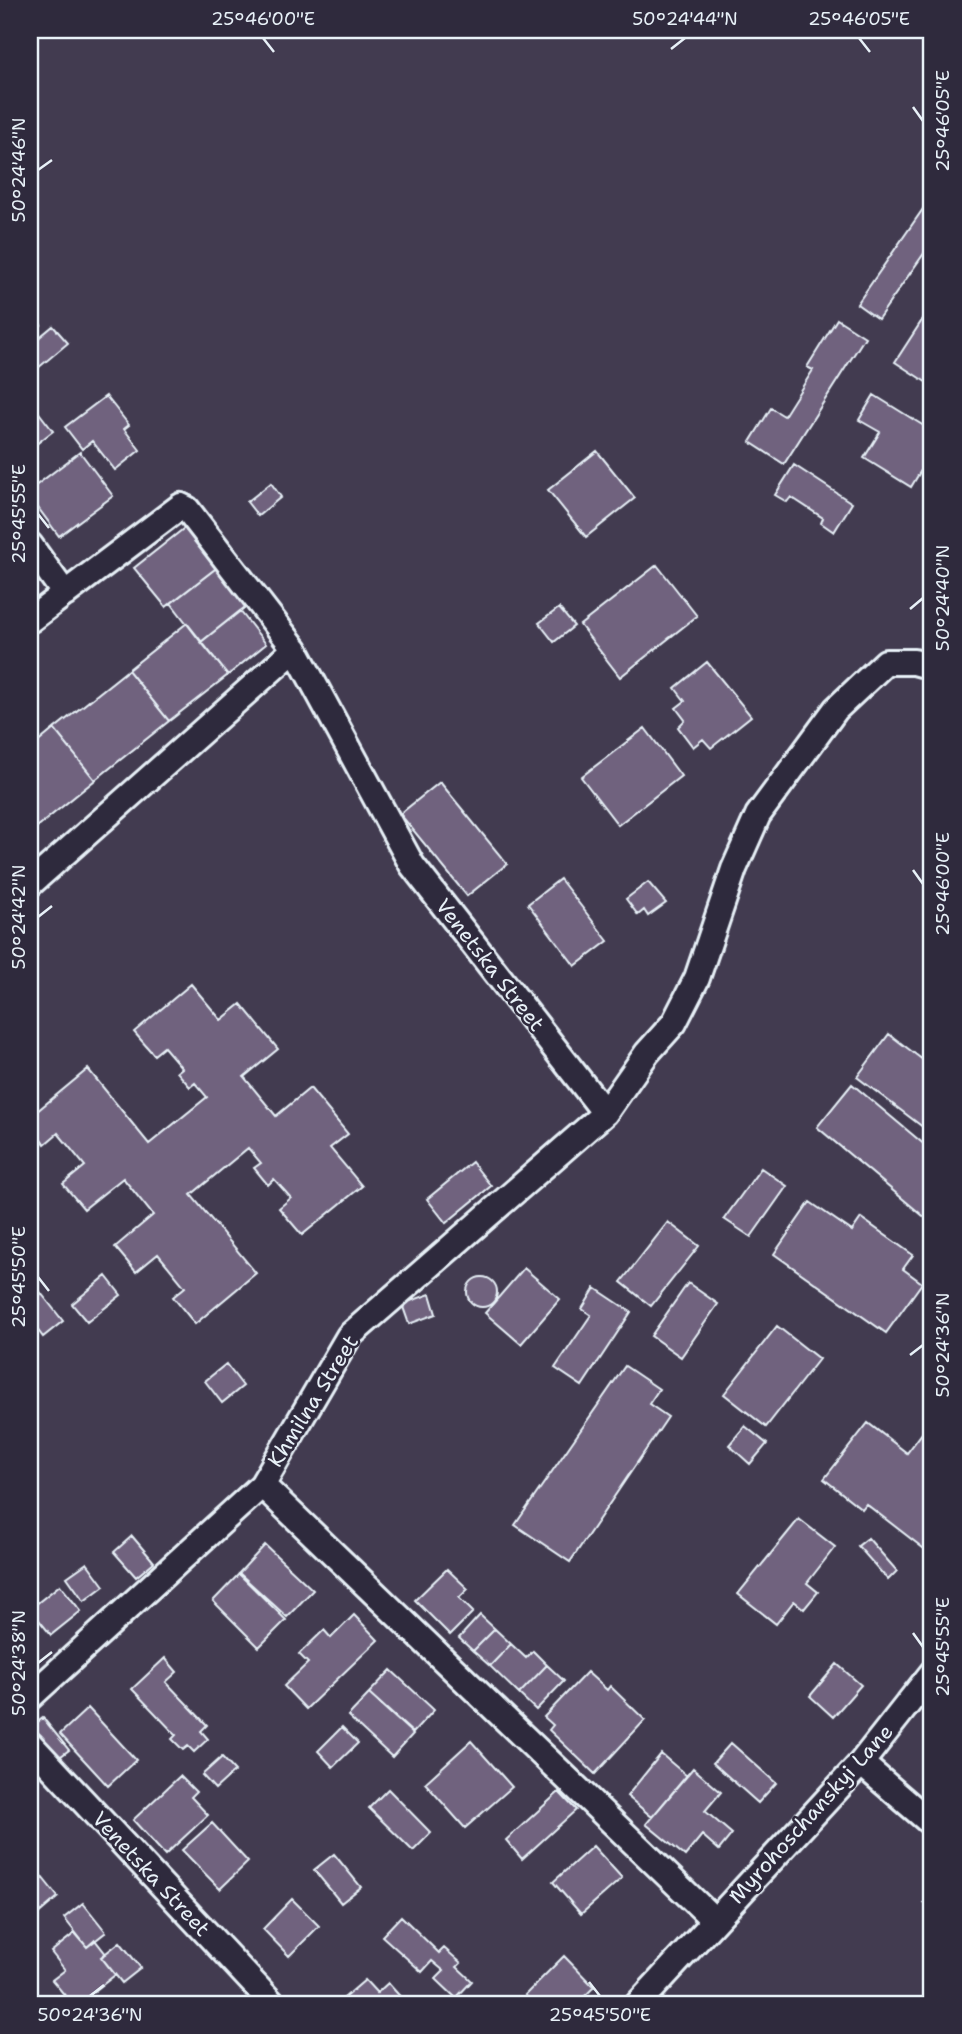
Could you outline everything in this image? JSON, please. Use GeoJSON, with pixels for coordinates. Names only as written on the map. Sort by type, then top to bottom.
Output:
{"type":"FeatureCollection","features":[{"type":"Feature","properties":{"kind":"street","name":"Venetska Street"},"geometry":{"type":"LineString","coordinates":[[65,594],[175,508],[181,506],[187,509],[295,649],[412,864],[605,1113]]}},
{"type":"Feature","properties":{"kind":"street"},"geometry":{"type":"LineString","coordinates":[[30,545],[65,594],[30,620]]}},
{"type":"Feature","properties":{"kind":"street"},"geometry":{"type":"LineString","coordinates":[[30,884],[295,649]]}},
{"type":"Feature","properties":{"kind":"street"},"geometry":{"type":"LineString","coordinates":[[605,1113],[647,1052],[674,1023],[691,989],[734,869],[758,815],[836,709],[886,662],[914,662],[932,667]]}},
{"type":"Feature","properties":{"kind":"street","name":"Khmilna Street"},"geometry":{"type":"LineString","coordinates":[[30,1697],[262,1485],[349,1336],[605,1113]]}},
{"type":"Feature","properties":{"kind":"street"},"geometry":{"type":"LineString","coordinates":[[262,1485],[713,1920]]}},
{"type":"Feature","properties":{"kind":"street","name":"Myrohoschanskyi Lane"},"geometry":{"type":"LineString","coordinates":[[638,2004],[861,1763],[932,1672]]}},
{"type":"Feature","properties":{"kind":"street","name":"Venetska Street"},"geometry":{"type":"LineString","coordinates":[[30,1744],[273,2004]]}},
{"type":"Feature","properties":{"kind":"street"},"geometry":{"type":"LineString","coordinates":[[861,1763],[932,1824]]}},
{"type":"Feature","properties":{"kind":"building"},"geometry":{"type":"Polygon","coordinates":[[[932,196],[932,242],[878,319],[857,304],[932,196]]]}},
{"type":"Feature","properties":{"kind":"building"},"geometry":{"type":"Polygon","coordinates":[[[932,305],[932,386],[895,362],[932,305]]]}},
{"type":"Feature","properties":{"kind":"building"},"geometry":{"type":"Polygon","coordinates":[[[34,316],[41,325],[30,333],[30,319],[34,316]]]}},
{"type":"Feature","properties":{"kind":"building"},"geometry":{"type":"Polygon","coordinates":[[[837,319],[865,337],[784,464],[750,442],[771,408],[784,416],[813,370],[807,367],[837,319]]]}},
{"type":"Feature","properties":{"kind":"building"},"geometry":{"type":"Polygon","coordinates":[[[53,326],[68,343],[31,374],[30,345],[53,326]]]}},
{"type":"Feature","properties":{"kind":"building"},"geometry":{"type":"Polygon","coordinates":[[[874,395],[932,431],[932,452],[911,487],[864,458],[880,432],[859,420],[874,395]]]}},
{"type":"Feature","properties":{"kind":"building"},"geometry":{"type":"Polygon","coordinates":[[[106,396],[129,425],[124,429],[140,450],[115,470],[92,441],[82,449],[65,427],[106,396]]]}},
{"type":"Feature","properties":{"kind":"building"},"geometry":{"type":"Polygon","coordinates":[[[30,401],[53,431],[30,449],[30,401]]]}},
{"type":"Feature","properties":{"kind":"building"},"geometry":{"type":"Polygon","coordinates":[[[597,451],[635,498],[586,537],[548,490],[597,451]]]}},
{"type":"Feature","properties":{"kind":"building"},"geometry":{"type":"Polygon","coordinates":[[[80,452],[113,496],[59,536],[30,497],[30,490],[80,452]]]}},
{"type":"Feature","properties":{"kind":"building"},"geometry":{"type":"Polygon","coordinates":[[[794,465],[852,503],[834,532],[821,523],[823,518],[791,497],[787,502],[775,495],[794,465]]]}},
{"type":"Feature","properties":{"kind":"building"},"geometry":{"type":"Polygon","coordinates":[[[271,483],[281,497],[258,516],[247,502],[271,483]]]}},
{"type":"Feature","properties":{"kind":"building"},"geometry":{"type":"Polygon","coordinates":[[[192,522],[219,566],[166,607],[134,568],[192,522]]]}},
{"type":"Feature","properties":{"kind":"building"},"geometry":{"type":"Polygon","coordinates":[[[657,565],[697,616],[620,677],[580,625],[657,565]]]}},
{"type":"Feature","properties":{"kind":"building"},"geometry":{"type":"Polygon","coordinates":[[[219,566],[249,604],[201,642],[171,603],[219,566]]]}},
{"type":"Feature","properties":{"kind":"building"},"geometry":{"type":"Polygon","coordinates":[[[559,608],[574,626],[554,642],[539,623],[559,608]]]}},
{"type":"Feature","properties":{"kind":"building"},"geometry":{"type":"Polygon","coordinates":[[[240,611],[266,644],[228,675],[201,642],[240,611]]]}},
{"type":"Feature","properties":{"kind":"building"},"geometry":{"type":"Polygon","coordinates":[[[187,623],[228,675],[169,721],[128,670],[187,623]]]}},
{"type":"Feature","properties":{"kind":"building"},"geometry":{"type":"Polygon","coordinates":[[[707,662],[751,716],[711,748],[703,739],[693,747],[678,727],[685,720],[676,708],[685,701],[675,688],[707,662]]]}},
{"type":"Feature","properties":{"kind":"building"},"geometry":{"type":"Polygon","coordinates":[[[128,670],[169,721],[95,780],[54,729],[128,670]]]}},
{"type":"Feature","properties":{"kind":"building"},"geometry":{"type":"Polygon","coordinates":[[[645,728],[681,776],[618,825],[581,777],[645,728]]]}},
{"type":"Feature","properties":{"kind":"building"},"geometry":{"type":"Polygon","coordinates":[[[54,729],[95,780],[37,827],[30,817],[30,749],[54,729]]]}},
{"type":"Feature","properties":{"kind":"building"},"geometry":{"type":"Polygon","coordinates":[[[440,782],[507,864],[467,896],[400,814],[440,782]]]}},
{"type":"Feature","properties":{"kind":"building"},"geometry":{"type":"Polygon","coordinates":[[[560,879],[608,941],[575,966],[528,904],[560,879]]]}},
{"type":"Feature","properties":{"kind":"building"},"geometry":{"type":"Polygon","coordinates":[[[648,882],[666,903],[648,916],[644,910],[638,915],[626,899],[648,882]]]}},
{"type":"Feature","properties":{"kind":"building"},"geometry":{"type":"Polygon","coordinates":[[[191,984],[221,1020],[241,1004],[278,1049],[244,1077],[276,1116],[310,1088],[348,1134],[330,1148],[362,1186],[302,1235],[279,1208],[291,1198],[274,1179],[268,1185],[254,1168],[261,1163],[248,1148],[191,1195],[256,1273],[195,1324],[173,1297],[185,1287],[158,1254],[136,1272],[115,1247],[153,1215],[123,1178],[84,1209],[63,1184],[85,1166],[58,1133],[45,1144],[30,1125],[30,1117],[88,1069],[149,1144],[207,1097],[195,1083],[190,1087],[177,1072],[182,1068],[164,1047],[154,1055],[134,1032],[191,984]]]}},
{"type":"Feature","properties":{"kind":"building"},"geometry":{"type":"Polygon","coordinates":[[[889,1034],[932,1067],[932,1134],[857,1077],[889,1034]]]}},
{"type":"Feature","properties":{"kind":"building"},"geometry":{"type":"Polygon","coordinates":[[[852,1084],[932,1151],[932,1215],[928,1220],[817,1127],[852,1084]]]}},
{"type":"Feature","properties":{"kind":"building"},"geometry":{"type":"Polygon","coordinates":[[[472,1162],[491,1186],[446,1223],[427,1199],[472,1162]]]}},
{"type":"Feature","properties":{"kind":"building"},"geometry":{"type":"Polygon","coordinates":[[[761,1168],[787,1186],[751,1237],[724,1219],[761,1168]]]}},
{"type":"Feature","properties":{"kind":"building"},"geometry":{"type":"Polygon","coordinates":[[[810,1202],[852,1231],[861,1218],[913,1255],[903,1269],[922,1283],[886,1333],[774,1254],[810,1202]]]}},
{"type":"Feature","properties":{"kind":"building"},"geometry":{"type":"Polygon","coordinates":[[[668,1222],[699,1246],[651,1306],[621,1282],[668,1222]]]}},
{"type":"Feature","properties":{"kind":"building"},"geometry":{"type":"Polygon","coordinates":[[[524,1268],[560,1299],[521,1344],[485,1313],[524,1268]]]}},
{"type":"Feature","properties":{"kind":"building"},"geometry":{"type":"Polygon","coordinates":[[[106,1276],[121,1295],[87,1322],[72,1304],[106,1276]]]}},
{"type":"Feature","properties":{"kind":"building"},"geometry":{"type":"Polygon","coordinates":[[[482,1277],[493,1281],[497,1292],[493,1303],[482,1307],[471,1303],[467,1292],[471,1281],[482,1277]]]}},
{"type":"Feature","properties":{"kind":"building"},"geometry":{"type":"Polygon","coordinates":[[[30,1279],[63,1321],[43,1337],[30,1320],[30,1279]]]}},
{"type":"Feature","properties":{"kind":"building"},"geometry":{"type":"Polygon","coordinates":[[[688,1283],[718,1304],[681,1357],[651,1336],[688,1283]]]}},
{"type":"Feature","properties":{"kind":"building"},"geometry":{"type":"Polygon","coordinates":[[[595,1288],[631,1312],[582,1386],[555,1368],[591,1315],[582,1309],[595,1288]]]}},
{"type":"Feature","properties":{"kind":"building"},"geometry":{"type":"Polygon","coordinates":[[[430,1294],[436,1314],[409,1324],[402,1304],[430,1294]]]}},
{"type":"Feature","properties":{"kind":"building"},"geometry":{"type":"Polygon","coordinates":[[[777,1326],[819,1359],[766,1427],[724,1394],[777,1326]]]}},
{"type":"Feature","properties":{"kind":"building"},"geometry":{"type":"Polygon","coordinates":[[[226,1364],[243,1386],[222,1403],[205,1381],[226,1364]]]}},
{"type":"Feature","properties":{"kind":"building"},"geometry":{"type":"Polygon","coordinates":[[[625,1366],[659,1389],[649,1404],[668,1417],[570,1562],[515,1525],[625,1366]]]}},
{"type":"Feature","properties":{"kind":"building"},"geometry":{"type":"Polygon","coordinates":[[[932,1420],[932,1555],[866,1504],[862,1509],[824,1479],[868,1423],[907,1453],[932,1420]]]}},
{"type":"Feature","properties":{"kind":"building"},"geometry":{"type":"Polygon","coordinates":[[[745,1426],[767,1444],[750,1464],[729,1445],[745,1426]]]}},
{"type":"Feature","properties":{"kind":"building"},"geometry":{"type":"Polygon","coordinates":[[[799,1519],[835,1547],[807,1583],[818,1592],[804,1609],[794,1601],[776,1624],[738,1594],[799,1519]]]}},
{"type":"Feature","properties":{"kind":"building"},"geometry":{"type":"Polygon","coordinates":[[[132,1536],[154,1562],[136,1577],[114,1552],[132,1536]]]}},
{"type":"Feature","properties":{"kind":"building"},"geometry":{"type":"Polygon","coordinates":[[[868,1538],[897,1571],[888,1580],[858,1546],[868,1538]]]}},
{"type":"Feature","properties":{"kind":"building"},"geometry":{"type":"Polygon","coordinates":[[[265,1545],[313,1590],[287,1617],[239,1573],[265,1545]]]}},
{"type":"Feature","properties":{"kind":"building"},"geometry":{"type":"Polygon","coordinates":[[[87,1563],[104,1586],[84,1601],[67,1577],[87,1563]]]}},
{"type":"Feature","properties":{"kind":"building"},"geometry":{"type":"Polygon","coordinates":[[[447,1569],[468,1589],[459,1598],[473,1612],[450,1635],[415,1600],[447,1569]]]}},
{"type":"Feature","properties":{"kind":"building"},"geometry":{"type":"Polygon","coordinates":[[[239,1574],[286,1620],[259,1647],[213,1601],[239,1574]]]}},
{"type":"Feature","properties":{"kind":"building"},"geometry":{"type":"Polygon","coordinates":[[[60,1585],[81,1611],[51,1635],[30,1609],[60,1585]]]}},
{"type":"Feature","properties":{"kind":"building"},"geometry":{"type":"Polygon","coordinates":[[[354,1615],[378,1640],[306,1709],[284,1686],[308,1663],[299,1654],[324,1630],[331,1638],[354,1615]]]}},
{"type":"Feature","properties":{"kind":"building"},"geometry":{"type":"Polygon","coordinates":[[[480,1615],[495,1629],[473,1651],[459,1638],[480,1615]]]}},
{"type":"Feature","properties":{"kind":"building"},"geometry":{"type":"Polygon","coordinates":[[[495,1629],[511,1644],[490,1666],[473,1651],[495,1629]]]}},
{"type":"Feature","properties":{"kind":"building"},"geometry":{"type":"Polygon","coordinates":[[[511,1644],[526,1658],[533,1651],[547,1665],[519,1694],[490,1666],[511,1644]]]}},
{"type":"Feature","properties":{"kind":"building"},"geometry":{"type":"Polygon","coordinates":[[[165,1658],[177,1672],[166,1682],[207,1725],[201,1731],[208,1739],[194,1752],[188,1746],[183,1750],[172,1739],[176,1735],[132,1689],[165,1658]]]}},
{"type":"Feature","properties":{"kind":"building"},"geometry":{"type":"Polygon","coordinates":[[[837,1664],[861,1685],[833,1717],[810,1696],[837,1664]]]}},
{"type":"Feature","properties":{"kind":"building"},"geometry":{"type":"Polygon","coordinates":[[[547,1665],[564,1681],[536,1710],[519,1694],[547,1665]]]}},
{"type":"Feature","properties":{"kind":"building"},"geometry":{"type":"Polygon","coordinates":[[[391,1670],[434,1710],[413,1733],[369,1693],[391,1670]]]}},
{"type":"Feature","properties":{"kind":"building"},"geometry":{"type":"Polygon","coordinates":[[[587,1672],[607,1690],[610,1686],[645,1720],[595,1774],[549,1730],[553,1725],[544,1717],[587,1672]]]}},
{"type":"Feature","properties":{"kind":"building"},"geometry":{"type":"Polygon","coordinates":[[[369,1694],[413,1734],[392,1757],[348,1716],[369,1694]]]}},
{"type":"Feature","properties":{"kind":"building"},"geometry":{"type":"Polygon","coordinates":[[[88,1708],[136,1760],[108,1786],[60,1734],[88,1708]]]}},
{"type":"Feature","properties":{"kind":"building"},"geometry":{"type":"Polygon","coordinates":[[[43,1718],[69,1750],[57,1759],[31,1727],[43,1718]]]}},
{"type":"Feature","properties":{"kind":"building"},"geometry":{"type":"Polygon","coordinates":[[[342,1727],[358,1743],[333,1767],[318,1751],[342,1727]]]}},
{"type":"Feature","properties":{"kind":"building"},"geometry":{"type":"Polygon","coordinates":[[[471,1741],[512,1787],[465,1828],[425,1783],[471,1741]]]}},
{"type":"Feature","properties":{"kind":"building"},"geometry":{"type":"Polygon","coordinates":[[[731,1743],[776,1783],[758,1803],[713,1763],[731,1743]]]}},
{"type":"Feature","properties":{"kind":"building"},"geometry":{"type":"Polygon","coordinates":[[[661,1754],[687,1776],[652,1817],[627,1796],[661,1754]]]}},
{"type":"Feature","properties":{"kind":"building"},"geometry":{"type":"Polygon","coordinates":[[[222,1757],[235,1771],[215,1789],[202,1775],[222,1757]]]}},
{"type":"Feature","properties":{"kind":"building"},"geometry":{"type":"Polygon","coordinates":[[[693,1768],[721,1792],[705,1811],[732,1834],[719,1850],[702,1835],[685,1856],[646,1824],[693,1768]]]}},
{"type":"Feature","properties":{"kind":"building"},"geometry":{"type":"Polygon","coordinates":[[[180,1776],[196,1792],[191,1797],[208,1815],[165,1855],[133,1820],[180,1776]]]}},
{"type":"Feature","properties":{"kind":"building"},"geometry":{"type":"Polygon","coordinates":[[[388,1789],[431,1833],[413,1851],[369,1808],[388,1789]]]}},
{"type":"Feature","properties":{"kind":"building"},"geometry":{"type":"Polygon","coordinates":[[[559,1792],[576,1810],[522,1859],[506,1840],[559,1792]]]}},
{"type":"Feature","properties":{"kind":"building"},"geometry":{"type":"Polygon","coordinates":[[[212,1823],[248,1862],[220,1889],[182,1850],[212,1823]]]}},
{"type":"Feature","properties":{"kind":"building"},"geometry":{"type":"Polygon","coordinates":[[[593,1846],[622,1878],[581,1914],[553,1882],[593,1846]]]}},
{"type":"Feature","properties":{"kind":"building"},"geometry":{"type":"Polygon","coordinates":[[[334,1854],[361,1887],[341,1903],[314,1870],[334,1854]]]}},
{"type":"Feature","properties":{"kind":"building"},"geometry":{"type":"Polygon","coordinates":[[[30,1862],[58,1897],[30,1921],[30,1862]]]}},
{"type":"Feature","properties":{"kind":"building"},"geometry":{"type":"Polygon","coordinates":[[[932,1894],[932,1910],[924,1903],[932,1894]]]}},
{"type":"Feature","properties":{"kind":"building"},"geometry":{"type":"Polygon","coordinates":[[[292,1899],[319,1926],[289,1956],[263,1929],[292,1899]]]}},
{"type":"Feature","properties":{"kind":"building"},"geometry":{"type":"Polygon","coordinates":[[[83,1903],[106,1932],[87,1947],[64,1918],[83,1903]]]}},
{"type":"Feature","properties":{"kind":"building"},"geometry":{"type":"Polygon","coordinates":[[[401,1916],[439,1953],[444,1948],[461,1963],[457,1967],[472,1981],[456,1998],[436,1979],[444,1971],[432,1961],[422,1972],[382,1936],[401,1916]]]}},
{"type":"Feature","properties":{"kind":"building"},"geometry":{"type":"Polygon","coordinates":[[[75,1933],[87,1947],[95,1940],[106,1954],[101,1957],[115,1975],[78,2004],[72,2004],[52,1980],[65,1970],[51,1952],[75,1933]]]}},
{"type":"Feature","properties":{"kind":"building"},"geometry":{"type":"Polygon","coordinates":[[[120,1942],[141,1968],[122,1983],[101,1957],[120,1942]]]}},
{"type":"Feature","properties":{"kind":"building"},"geometry":{"type":"Polygon","coordinates":[[[564,1956],[594,1987],[577,2004],[534,2004],[525,1995],[564,1956]]]}},
{"type":"Feature","properties":{"kind":"building"},"geometry":{"type":"Polygon","coordinates":[[[365,1980],[377,1993],[388,1983],[406,2003],[337,2004],[365,1980]]]}}]}
